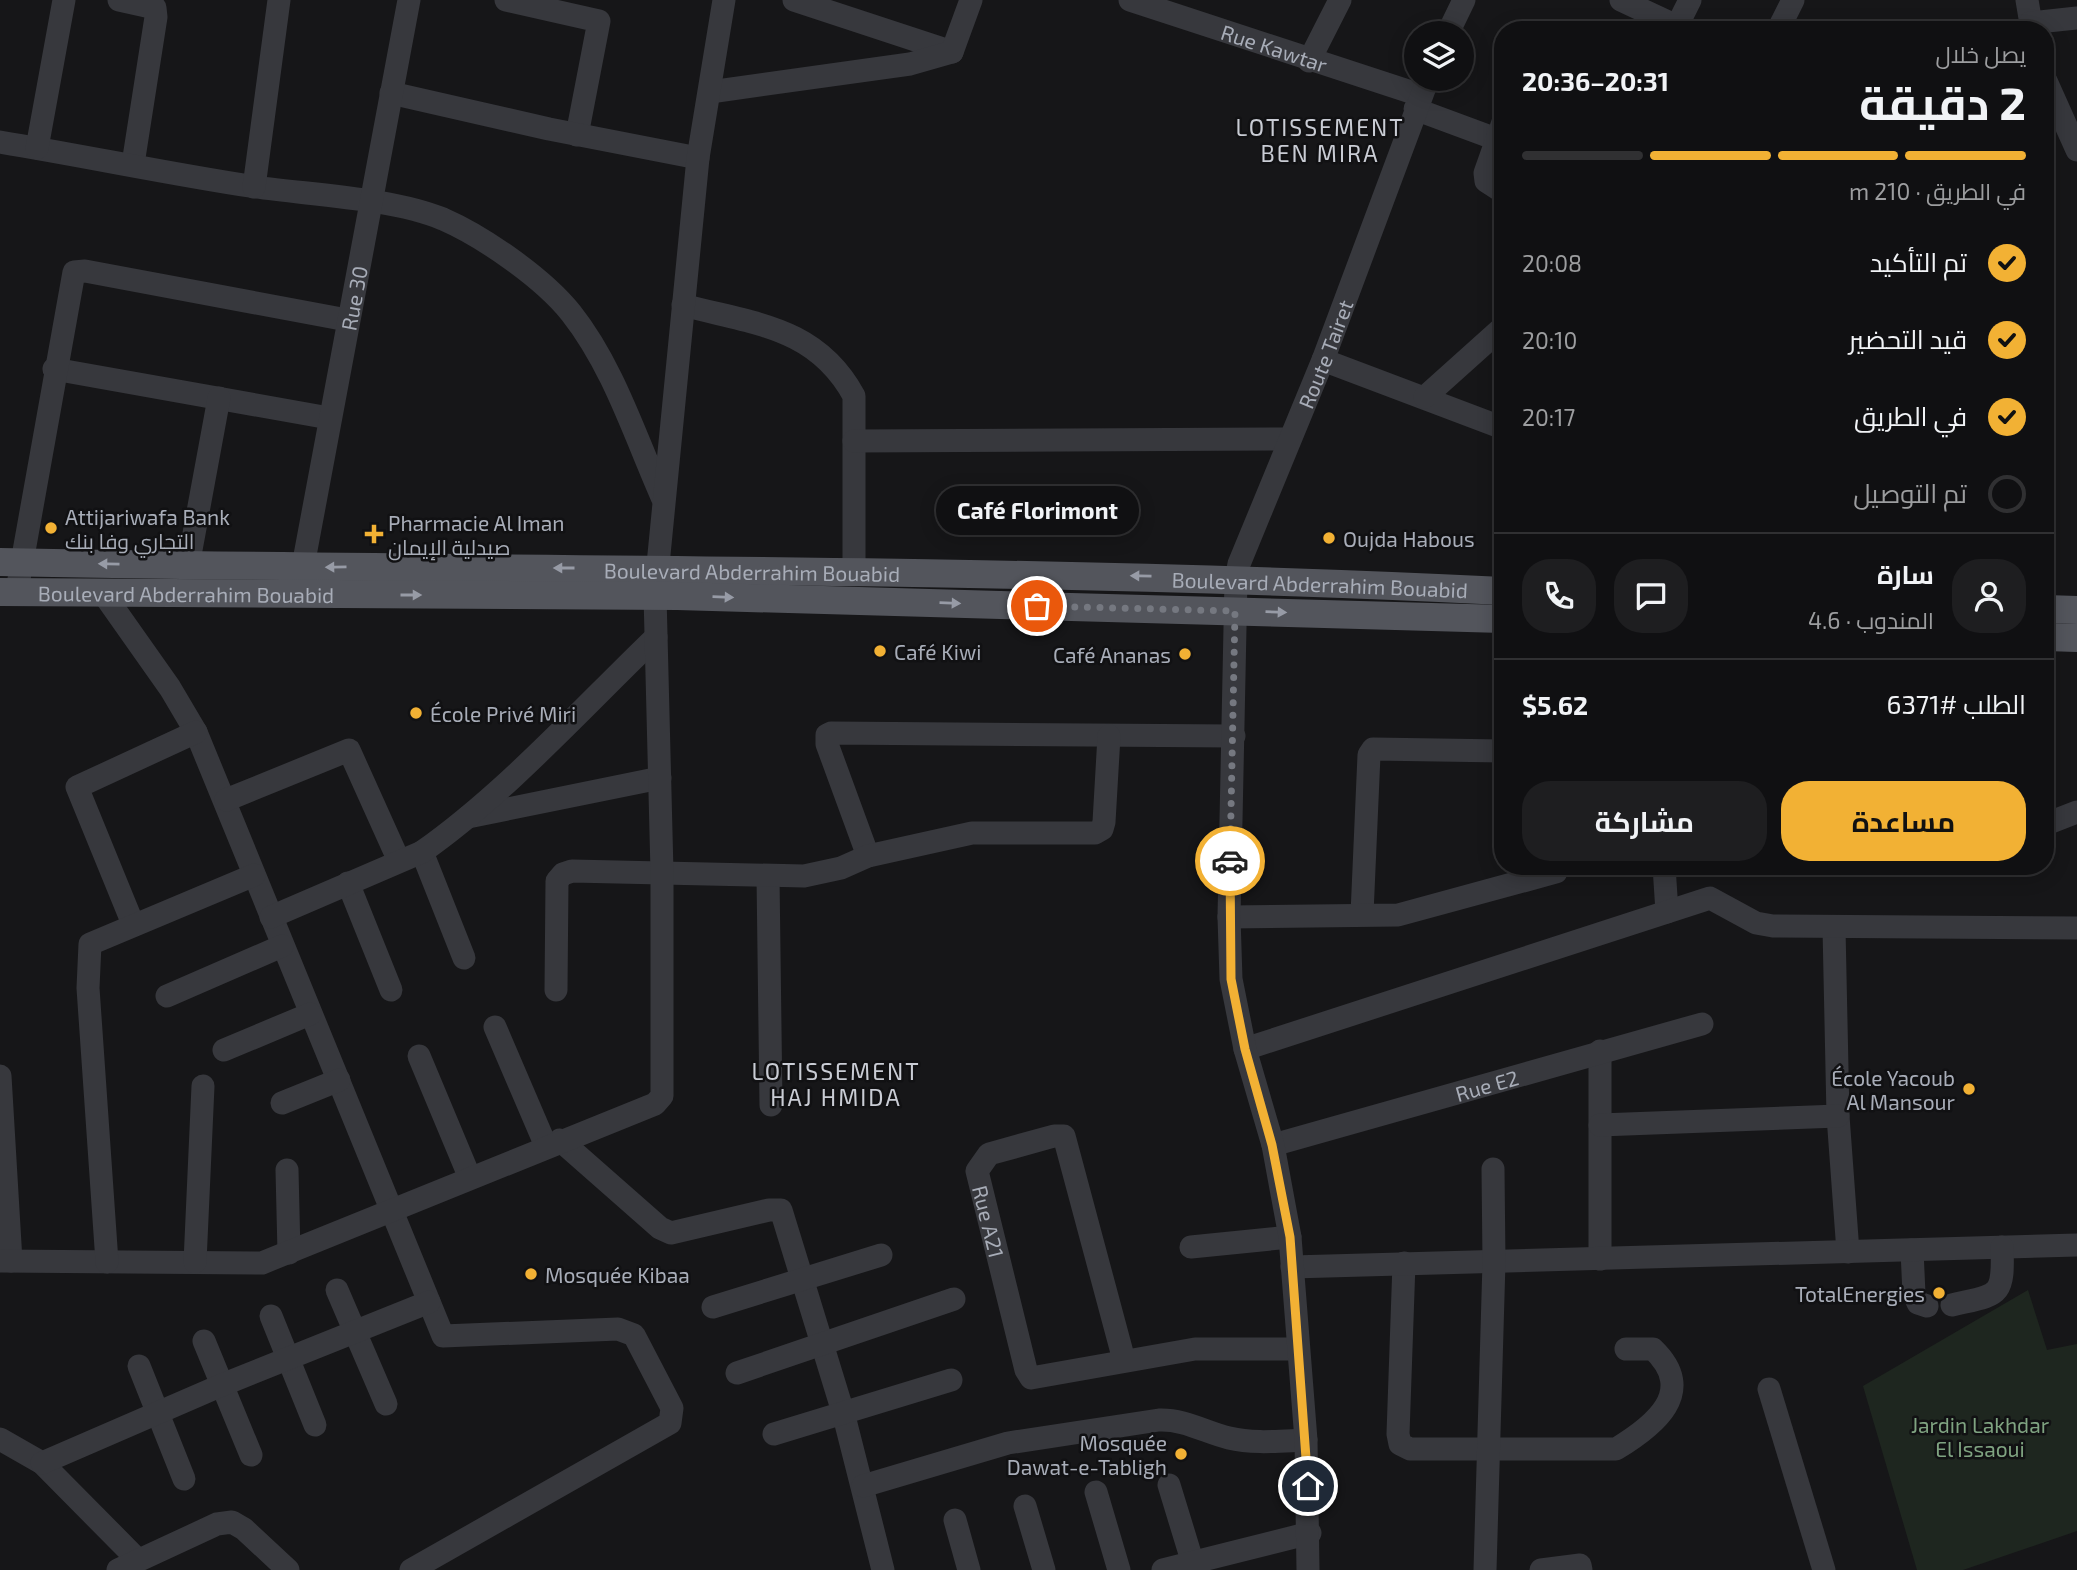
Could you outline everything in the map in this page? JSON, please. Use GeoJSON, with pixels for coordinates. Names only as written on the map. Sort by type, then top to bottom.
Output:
{"type":"FeatureCollection","features":[{"type":"Feature","properties":{"kind":"main road","name":"Boulevard Abderrahim Bouabid"},"geometry":{"type":"LineString","coordinates":[[10,562],[301,567],[1235,611],[1494,619]]}},
{"type":"Feature","properties":{"kind":"main road","name":"Boulevard Abderrahim Bouabid"},"geometry":{"type":"LineString","coordinates":[[9,592],[298,595],[656,582],[854,570],[1236,579],[1494,591]]}},
{"type":"Feature","properties":{"kind":"main road"},"geometry":{"type":"LineString","coordinates":[[2054,609],[2077,610]]}},
{"type":"Feature","properties":{"kind":"main road"},"geometry":{"type":"LineString","coordinates":[[2054,637],[2077,638]]}},
{"type":"Feature","properties":{"kind":"street"},"geometry":{"type":"LineString","coordinates":[[37,148],[64,0]]}},
{"type":"Feature","properties":{"kind":"street"},"geometry":{"type":"LineString","coordinates":[[119,0],[155,8],[156,17],[132,164]]}},
{"type":"Feature","properties":{"kind":"street"},"geometry":{"type":"LineString","coordinates":[[254,187],[279,0]]}},
{"type":"Feature","properties":{"kind":"street","name":"Rue 30"},"geometry":{"type":"LineString","coordinates":[[298,595],[347,320],[409,0]]}},
{"type":"Feature","properties":{"kind":"street"},"geometry":{"type":"LineString","coordinates":[[506,0],[599,21],[577,135]]}},
{"type":"Feature","properties":{"kind":"street"},"geometry":{"type":"LineString","coordinates":[[0,1076],[6,1261],[253,1264],[289,1253],[553,1143],[655,1104],[662,1096],[662,872],[656,582],[698,158],[724,0]]}},
{"type":"Feature","properties":{"kind":"street"},"geometry":{"type":"LineString","coordinates":[[794,0],[952,52]]}},
{"type":"Feature","properties":{"kind":"street"},"geometry":{"type":"LineString","coordinates":[[952,52],[971,0]]}},
{"type":"Feature","properties":{"kind":"street","name":"Rue Kawtar"},"geometry":{"type":"LineString","coordinates":[[1130,0],[1309,61],[1421,94],[1494,127]]}},
{"type":"Feature","properties":{"kind":"street"},"geometry":{"type":"LineString","coordinates":[[1309,61],[1340,0]]}},
{"type":"Feature","properties":{"kind":"street"},"geometry":{"type":"LineString","coordinates":[[1454,21],[1464,0]]}},
{"type":"Feature","properties":{"kind":"street"},"geometry":{"type":"LineString","coordinates":[[1621,0],[1666,21]]}},
{"type":"Feature","properties":{"kind":"street"},"geometry":{"type":"LineString","coordinates":[[1683,21],[1690,0]]}},
{"type":"Feature","properties":{"kind":"street"},"geometry":{"type":"LineString","coordinates":[[1782,21],[1793,0]]}},
{"type":"Feature","properties":{"kind":"street"},"geometry":{"type":"LineString","coordinates":[[2030,18],[2077,18]]}},
{"type":"Feature","properties":{"kind":"street"},"geometry":{"type":"LineString","coordinates":[[710,92],[910,64],[952,52]]}},
{"type":"Feature","properties":{"kind":"street"},"geometry":{"type":"LineString","coordinates":[[391,93],[577,135],[698,158]]}},
{"type":"Feature","properties":{"kind":"street","name":"Route Tairet"},"geometry":{"type":"LineString","coordinates":[[1308,1570],[1310,1533],[1306,1440],[1290,1237],[1272,1145],[1245,1049],[1231,979],[1229,917],[1236,579],[1289,439],[1323,360],[1421,94]]}},
{"type":"Feature","properties":{"kind":"street"},"geometry":{"type":"LineString","coordinates":[[2054,99],[2077,150]]}},
{"type":"Feature","properties":{"kind":"street"},"geometry":{"type":"LineString","coordinates":[[0,142],[254,187],[370,202],[440,218],[469,231],[535,279],[570,312],[600,355],[663,499]]}},
{"type":"Feature","properties":{"kind":"street"},"geometry":{"type":"LineString","coordinates":[[1494,147],[1485,173],[1486,181],[1494,186]]}},
{"type":"Feature","properties":{"kind":"street"},"geometry":{"type":"LineString","coordinates":[[9,592],[10,562],[74,272],[85,271],[347,320]]}},
{"type":"Feature","properties":{"kind":"street"},"geometry":{"type":"LineString","coordinates":[[683,305],[788,333],[808,343],[832,363],[854,396],[854,570]]}},
{"type":"Feature","properties":{"kind":"street"},"geometry":{"type":"LineString","coordinates":[[1425,397],[1494,335]]}},
{"type":"Feature","properties":{"kind":"street"},"geometry":{"type":"LineString","coordinates":[[1323,360],[1494,424]]}},
{"type":"Feature","properties":{"kind":"street"},"geometry":{"type":"LineString","coordinates":[[54,369],[329,418]]}},
{"type":"Feature","properties":{"kind":"street"},"geometry":{"type":"LineString","coordinates":[[188,566],[219,398]]}},
{"type":"Feature","properties":{"kind":"street"},"geometry":{"type":"LineString","coordinates":[[854,441],[1289,439]]}},
{"type":"Feature","properties":{"kind":"street"},"geometry":{"type":"LineString","coordinates":[[103,593],[170,688],[196,732],[443,1336],[618,1329],[634,1335],[672,1408],[670,1423],[411,1570]]}},
{"type":"Feature","properties":{"kind":"street"},"geometry":{"type":"LineString","coordinates":[[271,917],[422,852],[467,817],[656,637]]}},
{"type":"Feature","properties":{"kind":"street"},"geometry":{"type":"LineString","coordinates":[[133,924],[77,787],[196,732]]}},
{"type":"Feature","properties":{"kind":"street"},"geometry":{"type":"LineString","coordinates":[[868,856],[827,744],[827,735],[831,733],[1234,736]]}},
{"type":"Feature","properties":{"kind":"street"},"geometry":{"type":"LineString","coordinates":[[556,990],[557,881],[563,874],[572,871],[768,876],[821,874],[868,856],[972,833],[1095,833],[1102,830],[1110,736]]}},
{"type":"Feature","properties":{"kind":"street"},"geometry":{"type":"LineString","coordinates":[[1362,914],[1369,755],[1373,749],[1494,751]]}},
{"type":"Feature","properties":{"kind":"street"},"geometry":{"type":"LineString","coordinates":[[226,800],[349,750],[399,861]]}},
{"type":"Feature","properties":{"kind":"street"},"geometry":{"type":"LineString","coordinates":[[467,817],[660,778]]}},
{"type":"Feature","properties":{"kind":"street"},"geometry":{"type":"LineString","coordinates":[[2054,821],[2077,812]]}},
{"type":"Feature","properties":{"kind":"street"},"geometry":{"type":"LineString","coordinates":[[422,852],[464,958]]}},
{"type":"Feature","properties":{"kind":"street"},"geometry":{"type":"LineString","coordinates":[[107,1262],[88,953],[90,944],[254,875]]}},
{"type":"Feature","properties":{"kind":"street"},"geometry":{"type":"LineString","coordinates":[[1229,917],[1398,915],[1545,875]]}},
{"type":"Feature","properties":{"kind":"street"},"geometry":{"type":"LineString","coordinates":[[1665,875],[1667,912]]}},
{"type":"Feature","properties":{"kind":"street"},"geometry":{"type":"LineString","coordinates":[[768,876],[771,1105]]}},
{"type":"Feature","properties":{"kind":"street"},"geometry":{"type":"LineString","coordinates":[[348,883],[391,990]]}},
{"type":"Feature","properties":{"kind":"street"},"geometry":{"type":"LineString","coordinates":[[1245,1049],[1710,898],[1756,923],[1834,928],[2077,928]]}},
{"type":"Feature","properties":{"kind":"street"},"geometry":{"type":"LineString","coordinates":[[1834,928],[1838,1116],[1848,1252]]}},
{"type":"Feature","properties":{"kind":"street"},"geometry":{"type":"LineString","coordinates":[[167,996],[282,947]]}},
{"type":"Feature","properties":{"kind":"street"},"geometry":{"type":"LineString","coordinates":[[224,1050],[310,1014]]}},
{"type":"Feature","properties":{"kind":"street","name":"Rue E2"},"geometry":{"type":"LineString","coordinates":[[1272,1145],[1702,1024]]}},
{"type":"Feature","properties":{"kind":"street"},"geometry":{"type":"LineString","coordinates":[[495,1027],[553,1143],[660,1228],[671,1233],[769,1210],[781,1210],[843,1412],[883,1570]]}},
{"type":"Feature","properties":{"kind":"street"},"geometry":{"type":"LineString","coordinates":[[1600,1051],[1600,1259]]}},
{"type":"Feature","properties":{"kind":"street"},"geometry":{"type":"LineString","coordinates":[[419,1056],[470,1178]]}},
{"type":"Feature","properties":{"kind":"street"},"geometry":{"type":"LineString","coordinates":[[282,1103],[339,1080]]}},
{"type":"Feature","properties":{"kind":"street"},"geometry":{"type":"LineString","coordinates":[[195,1262],[203,1086]]}},
{"type":"Feature","properties":{"kind":"street"},"geometry":{"type":"LineString","coordinates":[[1600,1125],[1838,1116]]}},
{"type":"Feature","properties":{"kind":"street","name":"Rue A21"},"geometry":{"type":"LineString","coordinates":[[1124,1360],[1064,1136],[1054,1136],[989,1154],[977,1171],[1026,1370],[1031,1378],[1195,1349],[1298,1349]]}},
{"type":"Feature","properties":{"kind":"street"},"geometry":{"type":"LineString","coordinates":[[1485,1570],[1494,1262],[1493,1168]]}},
{"type":"Feature","properties":{"kind":"street"},"geometry":{"type":"LineString","coordinates":[[287,1170],[289,1253]]}},
{"type":"Feature","properties":{"kind":"street"},"geometry":{"type":"LineString","coordinates":[[1191,1247],[1290,1237]]}},
{"type":"Feature","properties":{"kind":"street"},"geometry":{"type":"LineString","coordinates":[[1292,1267],[2077,1245]]}},
{"type":"Feature","properties":{"kind":"street"},"geometry":{"type":"LineString","coordinates":[[1952,1306],[1988,1296],[1998,1290],[2003,1280],[2002,1247]]}},
{"type":"Feature","properties":{"kind":"street"},"geometry":{"type":"LineString","coordinates":[[1912,1250],[1914,1294],[1919,1303],[1927,1306]]}},
{"type":"Feature","properties":{"kind":"street"},"geometry":{"type":"LineString","coordinates":[[713,1307],[881,1255]]}},
{"type":"Feature","properties":{"kind":"street"},"geometry":{"type":"LineString","coordinates":[[1404,1263],[1400,1444],[1410,1449],[1616,1449],[1636,1436],[1668,1407],[1671,1377],[1653,1349],[1626,1349]]}},
{"type":"Feature","properties":{"kind":"street"},"geometry":{"type":"LineString","coordinates":[[337,1290],[386,1404]]}},
{"type":"Feature","properties":{"kind":"street"},"geometry":{"type":"LineString","coordinates":[[737,1373],[954,1298]]}},
{"type":"Feature","properties":{"kind":"street"},"geometry":{"type":"LineString","coordinates":[[42,1463],[222,1385],[429,1302]]}},
{"type":"Feature","properties":{"kind":"street"},"geometry":{"type":"LineString","coordinates":[[271,1316],[315,1425]]}},
{"type":"Feature","properties":{"kind":"street"},"geometry":{"type":"LineString","coordinates":[[204,1341],[251,1455]]}},
{"type":"Feature","properties":{"kind":"street"},"geometry":{"type":"LineString","coordinates":[[139,1366],[184,1479]]}},
{"type":"Feature","properties":{"kind":"street"},"geometry":{"type":"LineString","coordinates":[[774,1434],[951,1380]]}},
{"type":"Feature","properties":{"kind":"street"},"geometry":{"type":"LineString","coordinates":[[1769,1389],[1824,1570]]}},
{"type":"Feature","properties":{"kind":"street"},"geometry":{"type":"LineString","coordinates":[[863,1486],[1008,1443],[1159,1420],[1172,1419],[1224,1437],[1252,1442],[1306,1440]]}},
{"type":"Feature","properties":{"kind":"street"},"geometry":{"type":"LineString","coordinates":[[0,1439],[42,1463],[125,1567],[217,1524],[232,1522],[244,1529],[288,1570]]}},
{"type":"Feature","properties":{"kind":"street"},"geometry":{"type":"LineString","coordinates":[[1169,1485],[1194,1566]]}},
{"type":"Feature","properties":{"kind":"street"},"geometry":{"type":"LineString","coordinates":[[1096,1492],[1119,1570]]}},
{"type":"Feature","properties":{"kind":"street"},"geometry":{"type":"LineString","coordinates":[[1025,1506],[1044,1570]]}},
{"type":"Feature","properties":{"kind":"street"},"geometry":{"type":"LineString","coordinates":[[955,1520],[969,1570]]}},
{"type":"Feature","properties":{"kind":"street"},"geometry":{"type":"LineString","coordinates":[[1163,1570],[1194,1566],[1310,1533]]}},
{"type":"Feature","properties":{"kind":"street"},"geometry":{"type":"LineString","coordinates":[[1541,1570],[1580,1566],[1581,1570]]}},
{"type":"Feature","properties":{"kind":"green space","name":"Jardin Lakhdar El Issaoui"},"geometry":{"type":"Polygon","coordinates":[[[2028,1290],[2047,1350],[2077,1344],[2077,1531],[1963,1570],[1917,1570],[1863,1386],[2028,1290]]]}},
{"type":"Feature","properties":{"kind":"way so far"},"geometry":{"type":"LineString","coordinates":[[1037,606],[1235,611],[1230,861]]}},
{"type":"Feature","properties":{"kind":"place","name":"Attijariwafa Bank التجاري وفا بنك"},"geometry":{"type":"Point","coordinates":[51,528]}},
{"type":"Feature","properties":{"kind":"place","name":"Pharmacie Al Iman صيدلية الإيمان"},"geometry":{"type":"Point","coordinates":[374,534]}},
{"type":"Feature","properties":{"kind":"place","name":"Oujda Habous"},"geometry":{"type":"Point","coordinates":[1329,538]}},
{"type":"Feature","properties":{"kind":"place","name":"Café Florimont"},"geometry":{"type":"Point","coordinates":[1037,606]}},
{"type":"Feature","properties":{"kind":"place","name":"Café Kiwi"},"geometry":{"type":"Point","coordinates":[880,651]}},
{"type":"Feature","properties":{"kind":"place","name":"Café Ananas"},"geometry":{"type":"Point","coordinates":[1185,654]}},
{"type":"Feature","properties":{"kind":"place","name":"École Privé Miri"},"geometry":{"type":"Point","coordinates":[416,713]}},
{"type":"Feature","properties":{"kind":"place","name":"École Yacoub Al Mansour"},"geometry":{"type":"Point","coordinates":[1969,1089]}},
{"type":"Feature","properties":{"kind":"place","name":"Mosquée Kibaa"},"geometry":{"type":"Point","coordinates":[531,1274]}},
{"type":"Feature","properties":{"kind":"place","name":"TotalEnergies"},"geometry":{"type":"Point","coordinates":[1939,1293]}},
{"type":"Feature","properties":{"kind":"place","name":"Mosquée Dawat-e-Tabligh"},"geometry":{"type":"Point","coordinates":[1181,1454]}},
{"type":"Feature","properties":{"kind":"district","name":"LOTISSEMENT BEN MIRA"},"geometry":{"type":"Point","coordinates":[1320,140]}},
{"type":"Feature","properties":{"kind":"district","name":"LOTISSEMENT HAJ HMIDA"},"geometry":{"type":"Point","coordinates":[836,1084]}},
{"type":"Feature","properties":{"kind":"route"},"geometry":{"type":"LineString","coordinates":[[1230,861],[1231,979],[1245,1049],[1272,1145],[1290,1237],[1308,1486]]}}]}
